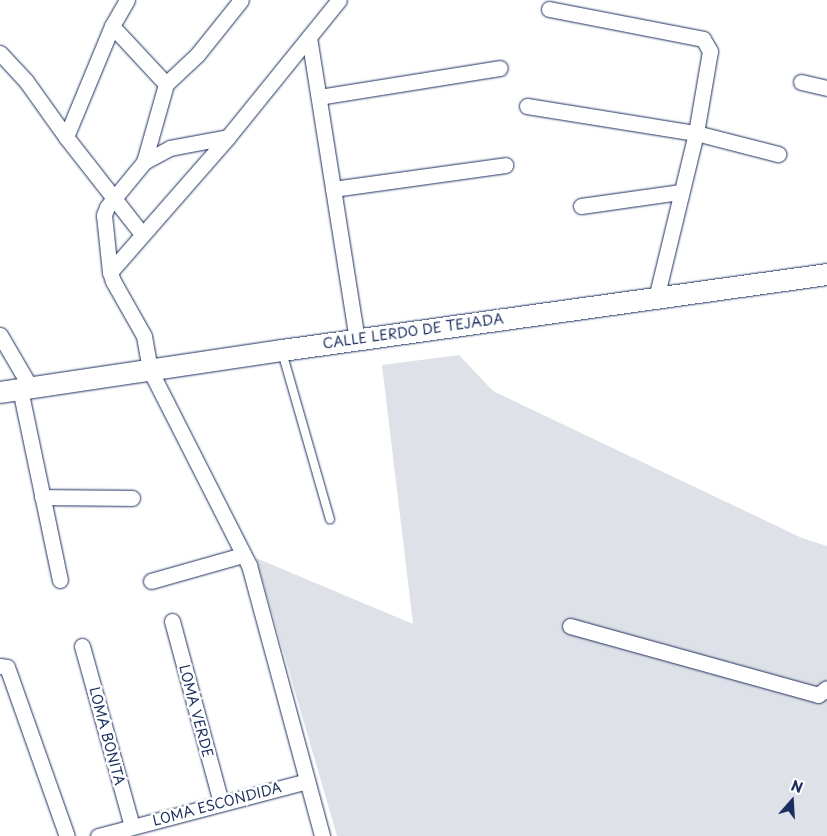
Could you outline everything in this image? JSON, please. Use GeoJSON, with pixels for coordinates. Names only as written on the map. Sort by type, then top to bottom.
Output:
{"type":"FeatureCollection","features":[{"type":"Feature","properties":{"kind":"main road","name":"CALLE LERDO DE TEJADA"},"geometry":{"type":"LineString","coordinates":[[17,390],[357,339],[827,274]]}},
{"type":"Feature","properties":{"kind":"street"},"geometry":{"type":"LineString","coordinates":[[66,137],[112,26],[127,0]]}},
{"type":"Feature","properties":{"kind":"street"},"geometry":{"type":"LineString","coordinates":[[144,162],[166,84],[197,55],[241,0]]}},
{"type":"Feature","properties":{"kind":"street"},"geometry":{"type":"LineString","coordinates":[[110,272],[228,137],[339,0]]}},
{"type":"Feature","properties":{"kind":"street"},"geometry":{"type":"LineString","coordinates":[[549,9],[703,39],[710,51],[696,133],[656,298]]}},
{"type":"Feature","properties":{"kind":"street"},"geometry":{"type":"LineString","coordinates":[[112,26],[166,84]]}},
{"type":"Feature","properties":{"kind":"street"},"geometry":{"type":"LineString","coordinates":[[309,37],[357,339]]}},
{"type":"Feature","properties":{"kind":"street"},"geometry":{"type":"LineString","coordinates":[[0,53],[26,81],[66,137],[142,234]]}},
{"type":"Feature","properties":{"kind":"street"},"geometry":{"type":"LineString","coordinates":[[319,97],[500,68]]}},
{"type":"Feature","properties":{"kind":"street"},"geometry":{"type":"LineString","coordinates":[[801,82],[827,88]]}},
{"type":"Feature","properties":{"kind":"street"},"geometry":{"type":"LineString","coordinates":[[527,106],[696,133],[778,154]]}},
{"type":"Feature","properties":{"kind":"street"},"geometry":{"type":"LineString","coordinates":[[228,137],[170,148],[144,162],[107,207],[104,222],[110,272],[112,281],[144,336],[150,370],[248,565],[322,836]]}},
{"type":"Feature","properties":{"kind":"street"},"geometry":{"type":"LineString","coordinates":[[333,189],[505,165]]}},
{"type":"Feature","properties":{"kind":"street"},"geometry":{"type":"LineString","coordinates":[[581,206],[681,192]]}},
{"type":"Feature","properties":{"kind":"street"},"geometry":{"type":"LineString","coordinates":[[0,335],[17,390],[60,580]]}},
{"type":"Feature","properties":{"kind":"street"},"geometry":{"type":"LineString","coordinates":[[42,497],[132,498]]}},
{"type":"Feature","properties":{"kind":"street"},"geometry":{"type":"LineString","coordinates":[[151,581],[243,555]]}},
{"type":"Feature","properties":{"kind":"street","name":"LOMA VERDE"},"geometry":{"type":"LineString","coordinates":[[172,621],[221,802]]}},
{"type":"Feature","properties":{"kind":"street"},"geometry":{"type":"LineString","coordinates":[[570,626],[818,695],[827,688]]}},
{"type":"Feature","properties":{"kind":"street","name":"LOMA BONITA"},"geometry":{"type":"LineString","coordinates":[[82,646],[132,826]]}},
{"type":"Feature","properties":{"kind":"street"},"geometry":{"type":"LineString","coordinates":[[0,666],[7,667],[68,836]]}},
{"type":"Feature","properties":{"kind":"street","name":"LOMA ESCONDIDA"},"geometry":{"type":"LineString","coordinates":[[98,836],[307,780]]}},
{"type":"Feature","properties":{"kind":"lane"},"geometry":{"type":"LineString","coordinates":[[282,350],[330,519]]}},
{"type":"Feature","properties":{"kind":"shaded area"},"geometry":{"type":"Polygon","coordinates":[[[459,355],[493,391],[802,538],[827,546],[827,836],[337,836],[256,558],[413,624],[382,365],[459,355]]]}}]}
